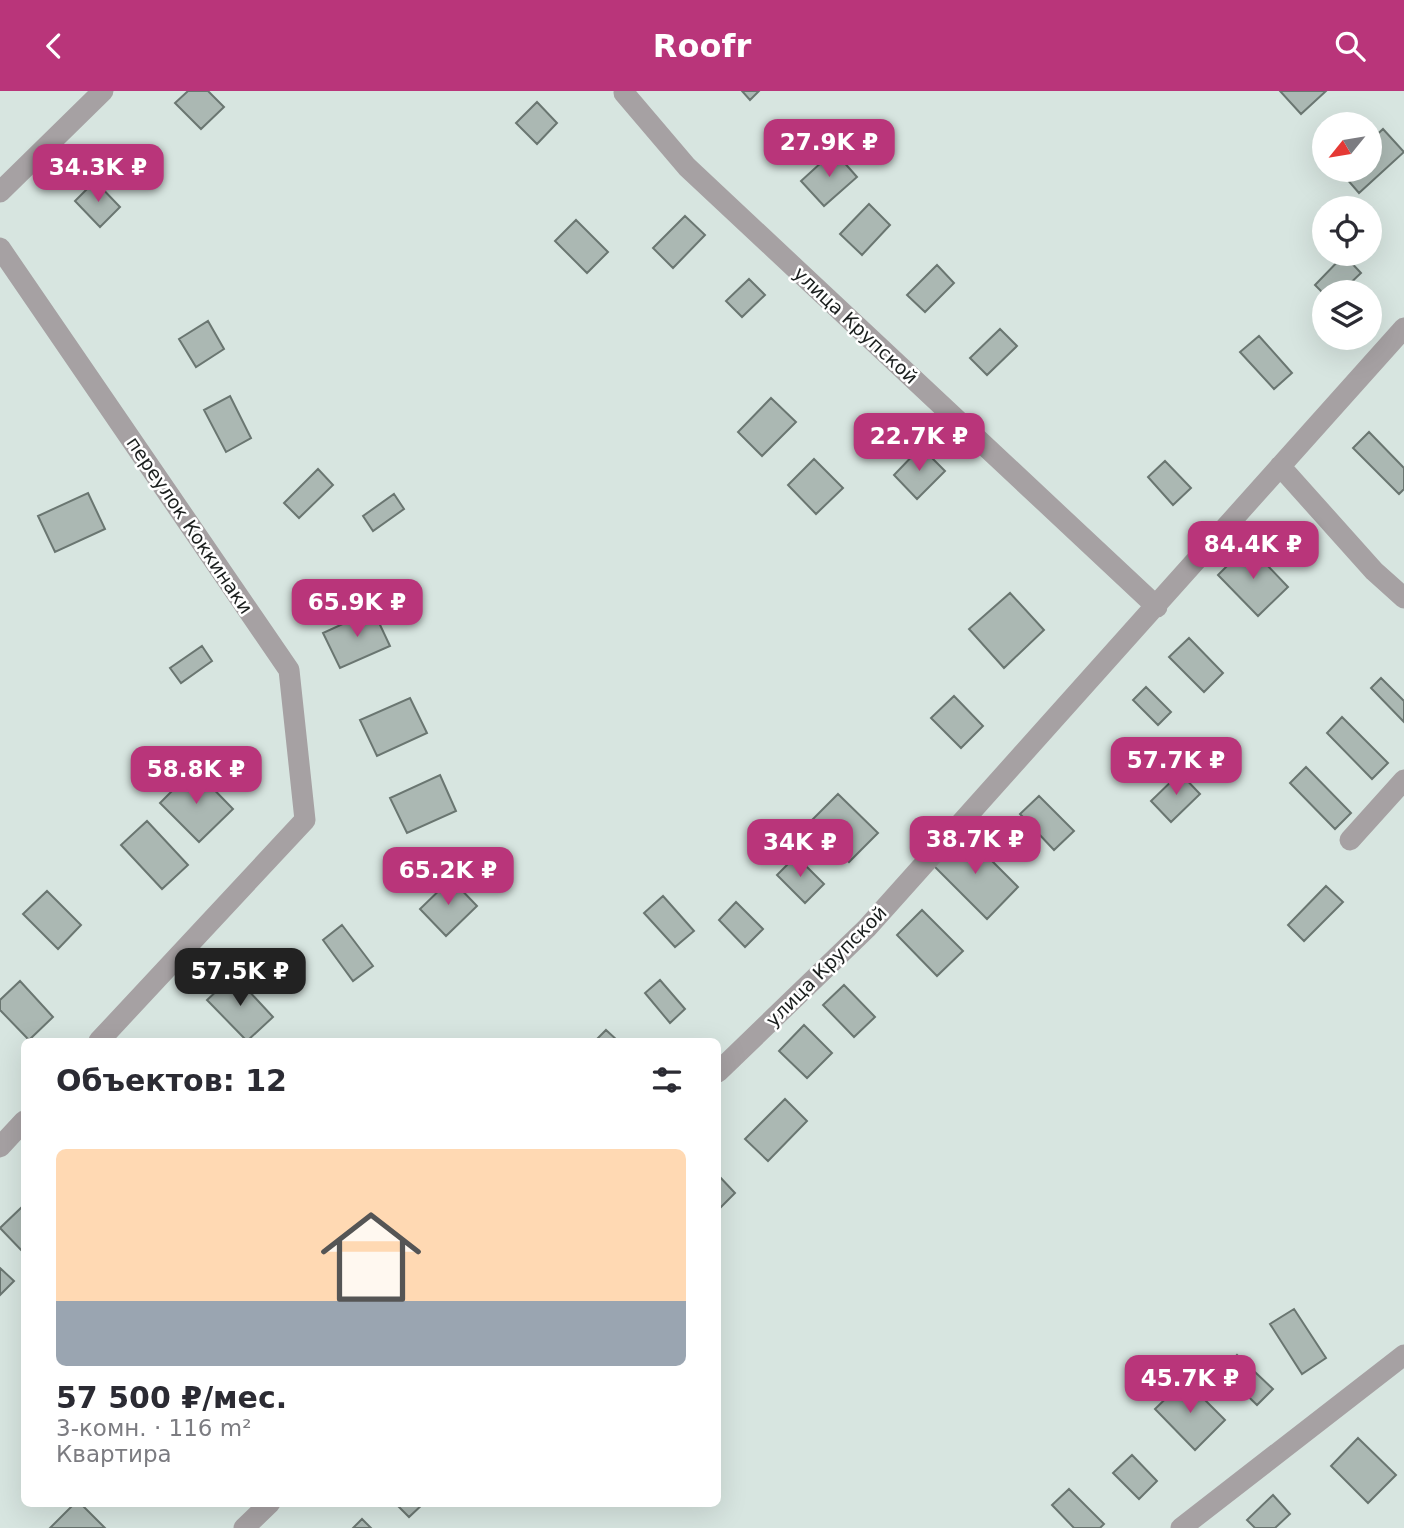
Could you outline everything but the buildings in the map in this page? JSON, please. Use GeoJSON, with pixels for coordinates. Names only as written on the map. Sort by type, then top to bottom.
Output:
{"type":"FeatureCollection","features":[{"type":"Feature","properties":{"kind":"street"},"geometry":{"type":"LineString","coordinates":[[0,192],[103,91]]}},
{"type":"Feature","properties":{"kind":"street","name":"улица Крупской"},"geometry":{"type":"LineString","coordinates":[[624,93],[687,167],[1157,607]]}},
{"type":"Feature","properties":{"kind":"street","name":"переулок Коккинаки"},"geometry":{"type":"LineString","coordinates":[[0,248],[289,670],[305,820],[102,1038]]}},
{"type":"Feature","properties":{"kind":"street","name":"улица Крупской"},"geometry":{"type":"LineString","coordinates":[[721,1069],[867,928],[1404,328]]}},
{"type":"Feature","properties":{"kind":"street"},"geometry":{"type":"LineString","coordinates":[[1280,466],[1374,571],[1404,599]]}},
{"type":"Feature","properties":{"kind":"street"},"geometry":{"type":"LineString","coordinates":[[1350,840],[1404,780]]}},
{"type":"Feature","properties":{"kind":"street"},"geometry":{"type":"LineString","coordinates":[[0,1147],[21,1124]]}},
{"type":"Feature","properties":{"kind":"street"},"geometry":{"type":"LineString","coordinates":[[1181,1528],[1404,1355]]}},
{"type":"Feature","properties":{"kind":"street"},"geometry":{"type":"LineString","coordinates":[[244,1528],[266,1507]]}}]}
